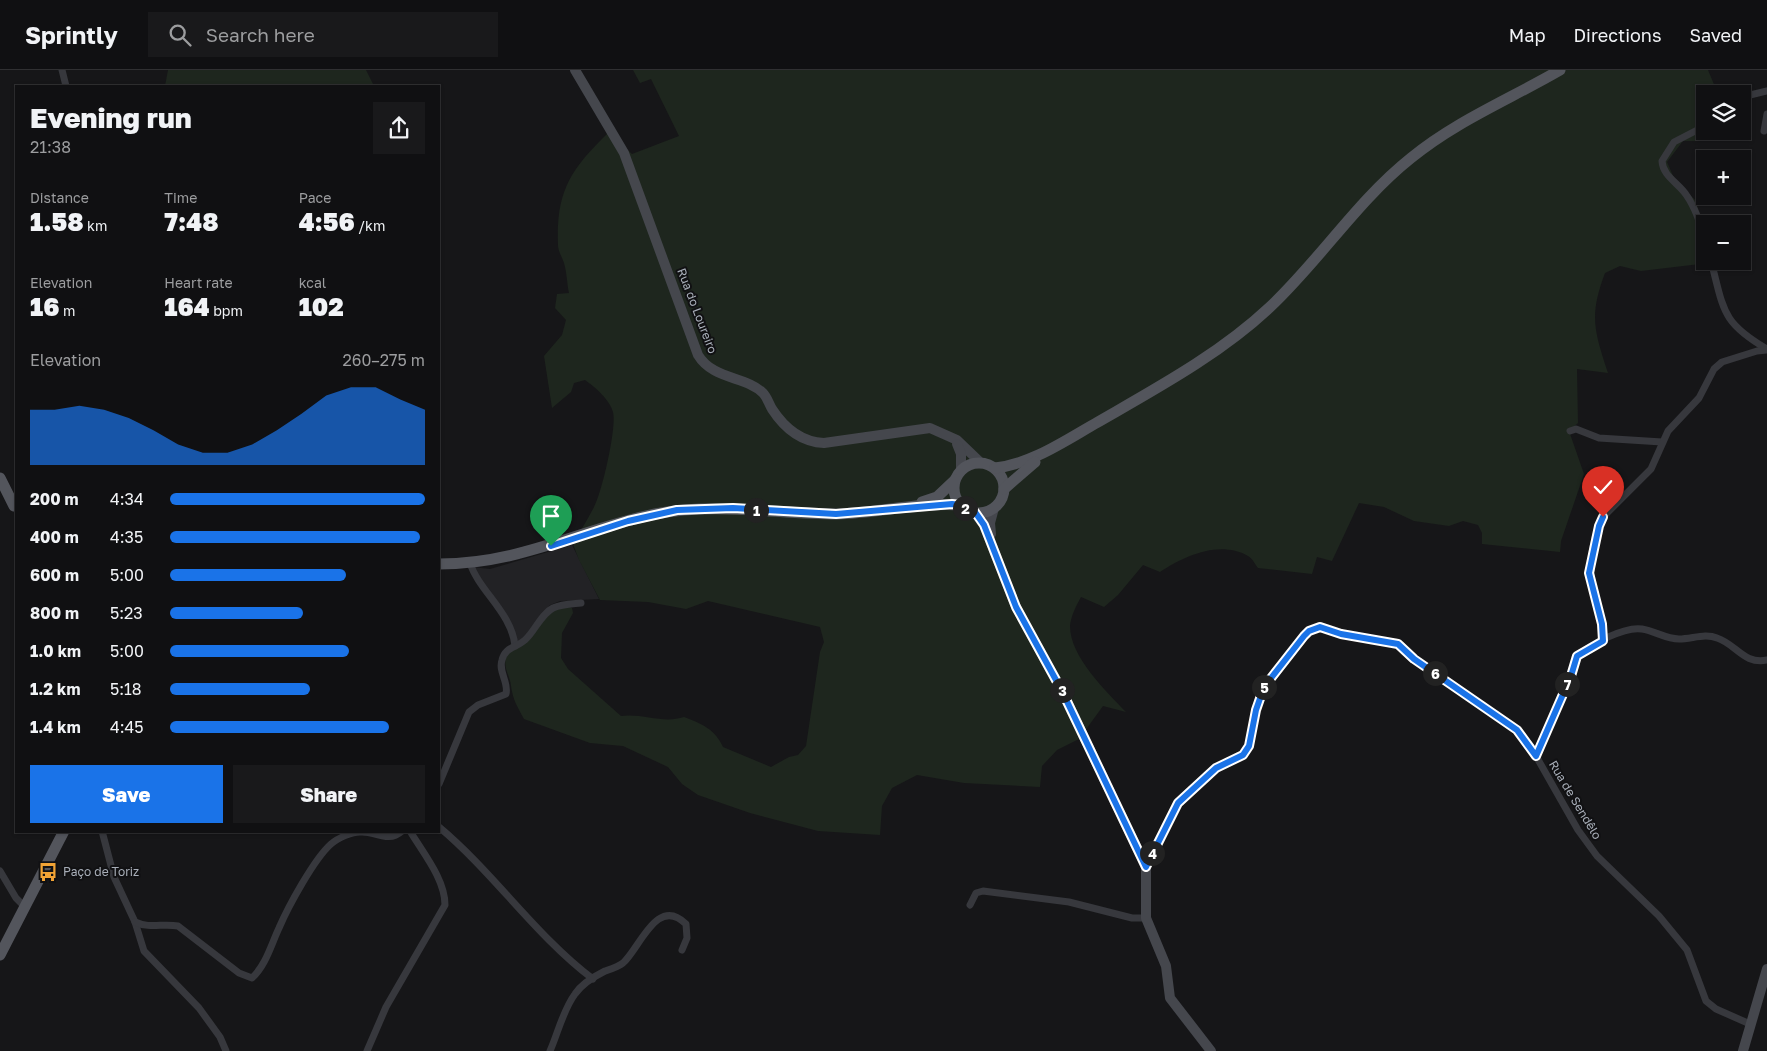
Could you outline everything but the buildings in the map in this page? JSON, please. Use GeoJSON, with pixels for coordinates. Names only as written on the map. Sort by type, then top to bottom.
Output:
{"type":"FeatureCollection","features":[{"type":"Feature","properties":{"kind":"main road"},"geometry":{"type":"LineString","coordinates":[[1004,489],[1024,469],[1066,440],[1208,355],[1245,329],[1272,306],[1384,182],[1433,142],[1480,112],[1560,70]]}},
{"type":"Feature","properties":{"kind":"main road"},"geometry":{"type":"LineString","coordinates":[[904,509],[936,497],[955,480],[961,470],[974,463],[981,463],[995,468],[1020,463],[1066,440]]}},
{"type":"Feature","properties":{"kind":"main road"},"geometry":{"type":"LineString","coordinates":[[440,564],[470,563],[520,555],[628,521],[677,510],[733,508],[836,514],[961,505],[975,512],[988,511],[994,508],[1003,496],[1004,481],[995,468]]}},
{"type":"Feature","properties":{"kind":"main road"},"geometry":{"type":"LineString","coordinates":[[1,480],[15,490]]}},
{"type":"Feature","properties":{"kind":"main road"},"geometry":{"type":"LineString","coordinates":[[1,480],[15,505]]}},
{"type":"Feature","properties":{"kind":"main road"},"geometry":{"type":"LineString","coordinates":[[955,480],[955,494],[961,505]]}},
{"type":"Feature","properties":{"kind":"main road"},"geometry":{"type":"LineString","coordinates":[[0,955],[63,833]]}},
{"type":"Feature","properties":{"kind":"street"},"geometry":{"type":"LineString","coordinates":[[62,70],[66,85]]}},
{"type":"Feature","properties":{"kind":"street","name":"Rua do Loureiro"},"geometry":{"type":"LineString","coordinates":[[575,70],[624,153],[698,355],[708,368],[762,392],[780,420],[797,436],[810,442],[824,443],[930,428],[950,435],[981,463]]}},
{"type":"Feature","properties":{"kind":"street"},"geometry":{"type":"LineString","coordinates":[[1751,95],[1767,91]]}},
{"type":"Feature","properties":{"kind":"street"},"geometry":{"type":"LineString","coordinates":[[1764,131],[1767,114]]}},
{"type":"Feature","properties":{"kind":"street"},"geometry":{"type":"LineString","coordinates":[[1696,131],[1674,142],[1662,161],[1666,173],[1686,193],[1696,215]]}},
{"type":"Feature","properties":{"kind":"street"},"geometry":{"type":"LineString","coordinates":[[1713,270],[1723,309],[1731,322],[1738,330],[1767,350]]}},
{"type":"Feature","properties":{"kind":"street"},"geometry":{"type":"LineString","coordinates":[[1603,641],[1602,624],[1589,573],[1599,526],[1603,517],[1651,469],[1668,431],[1699,398],[1714,369],[1722,362],[1757,351],[1767,350]]}},
{"type":"Feature","properties":{"kind":"street"},"geometry":{"type":"LineString","coordinates":[[1570,431],[1576,429],[1599,438],[1662,442]]}},
{"type":"Feature","properties":{"kind":"street"},"geometry":{"type":"LineString","coordinates":[[950,435],[961,454],[961,470]]}},
{"type":"Feature","properties":{"kind":"street"},"geometry":{"type":"LineString","coordinates":[[992,543],[990,523],[994,508]]}},
{"type":"Feature","properties":{"kind":"street"},"geometry":{"type":"LineString","coordinates":[[975,512],[984,525],[992,543],[1016,607],[1062,691],[1146,867],[1146,918],[1166,966],[1170,998],[1211,1051]]}},
{"type":"Feature","properties":{"kind":"street"},"geometry":{"type":"LineString","coordinates":[[470,563],[506,620],[514,635],[515,646]]}},
{"type":"Feature","properties":{"kind":"street"},"geometry":{"type":"LineString","coordinates":[[440,782],[469,712],[478,705],[506,694],[508,688],[502,674],[501,662],[505,652],[524,641],[552,608],[563,604],[581,604]]}},
{"type":"Feature","properties":{"kind":"street","name":"Rua de Sendêlo"},"geometry":{"type":"LineString","coordinates":[[1146,867],[1178,803],[1216,768],[1246,752],[1249,746],[1259,696],[1304,636],[1314,628],[1320,627],[1341,634],[1398,644],[1414,659],[1517,730],[1536,756],[1578,830],[1597,856],[1659,916],[1687,950],[1706,1001],[1716,1010],[1750,1024]]}},
{"type":"Feature","properties":{"kind":"street"},"geometry":{"type":"LineString","coordinates":[[1536,756],[1571,676],[1577,656],[1603,641],[1632,628],[1672,638],[1711,636],[1724,641],[1744,657],[1759,662],[1767,660]]}},
{"type":"Feature","properties":{"kind":"street"},"geometry":{"type":"LineString","coordinates":[[440,828],[462,848],[555,946],[593,979]]}},
{"type":"Feature","properties":{"kind":"street"},"geometry":{"type":"LineString","coordinates":[[103,833],[114,877],[135,922],[144,951],[199,1008],[220,1037],[226,1051]]}},
{"type":"Feature","properties":{"kind":"street"},"geometry":{"type":"LineString","coordinates":[[135,922],[144,926],[168,924],[178,926],[239,974],[252,978],[267,957],[279,926],[309,873],[332,843],[356,833]]}},
{"type":"Feature","properties":{"kind":"street"},"geometry":{"type":"LineString","coordinates":[[369,833],[385,837],[394,837],[399,833]]}},
{"type":"Feature","properties":{"kind":"street"},"geometry":{"type":"LineString","coordinates":[[367,1051],[386,1008],[445,905],[445,895],[438,879],[411,833]]}},
{"type":"Feature","properties":{"kind":"street"},"geometry":{"type":"LineString","coordinates":[[0,871],[16,898],[24,906]]}},
{"type":"Feature","properties":{"kind":"street"},"geometry":{"type":"LineString","coordinates":[[970,905],[976,894],[983,891],[1040,897],[1132,918],[1146,918]]}},
{"type":"Feature","properties":{"kind":"street"},"geometry":{"type":"LineString","coordinates":[[550,1051],[575,994],[593,979],[623,963],[643,936],[659,919],[667,915],[679,917],[686,924],[687,938],[682,950]]}},
{"type":"Feature","properties":{"kind":"street"},"geometry":{"type":"LineString","coordinates":[[1743,1051],[1767,970]]}},
{"type":"Feature","properties":{"kind":"shaded area"},"geometry":{"type":"Polygon","coordinates":[[[168,70],[366,70],[374,85],[165,85],[168,70]]]}},
{"type":"Feature","properties":{"kind":"shaded area"},"geometry":{"type":"Polygon","coordinates":[[[633,70],[1708,70],[1714,85],[1696,85],[1696,140],[1713,140],[1683,141],[1667,162],[1674,178],[1696,201],[1697,205],[1696,264],[1641,271],[1620,266],[1605,273],[1597,301],[1595,323],[1599,345],[1608,373],[1577,369],[1578,423],[1569,431],[1584,474],[1561,541],[1560,552],[1482,544],[1482,533],[1478,525],[1463,521],[1449,526],[1414,521],[1384,507],[1359,503],[1332,561],[1317,557],[1312,574],[1258,568],[1248,556],[1226,549],[1202,552],[1160,572],[1143,565],[1118,595],[1104,607],[1081,597],[1070,626],[1076,650],[1082,661],[1099,684],[1126,712],[1103,706],[1079,739],[1057,750],[1042,766],[1040,787],[964,783],[917,775],[892,788],[882,806],[880,835],[818,831],[750,813],[698,795],[682,784],[668,767],[623,746],[590,743],[524,719],[514,699],[506,668],[506,656],[553,610],[566,606],[572,608],[573,613],[562,633],[561,658],[568,669],[621,716],[629,715],[661,719],[684,717],[712,731],[723,747],[771,767],[789,757],[798,755],[806,746],[820,652],[824,642],[820,627],[708,601],[686,609],[648,602],[600,600],[579,560],[573,544],[592,512],[601,488],[608,460],[614,420],[609,403],[585,380],[574,383],[571,392],[552,408],[544,356],[562,335],[566,320],[555,308],[557,294],[569,293],[565,267],[558,247],[560,210],[568,183],[575,171],[583,159],[607,134],[610,133],[632,154],[679,136],[651,79],[640,83],[633,70]]]}},
{"type":"Feature","properties":{"kind":"shaded area"},"geometry":{"type":"Polygon","coordinates":[[[572,545],[599,599],[560,601],[550,605],[522,640],[515,644],[515,635],[472,567],[490,569],[572,545]]]}},
{"type":"Feature","properties":{"kind":"place","name":"Paço de Toriz"},"geometry":{"type":"Point","coordinates":[48,872]}},
{"type":"Feature","properties":{"kind":"route"},"geometry":{"type":"LineString","coordinates":[[551,546],[628,521],[677,510],[733,508],[836,514],[952,504],[961,505],[975,512],[984,525],[992,543],[1005,584],[1016,607],[1062,691],[1146,867],[1164,827],[1178,803],[1216,768],[1246,752],[1249,746],[1259,696],[1304,636],[1314,628],[1320,627],[1341,634],[1398,644],[1414,659],[1517,730],[1536,756],[1571,676],[1577,656],[1603,641],[1602,624],[1589,573],[1599,526],[1603,517]]}}]}
